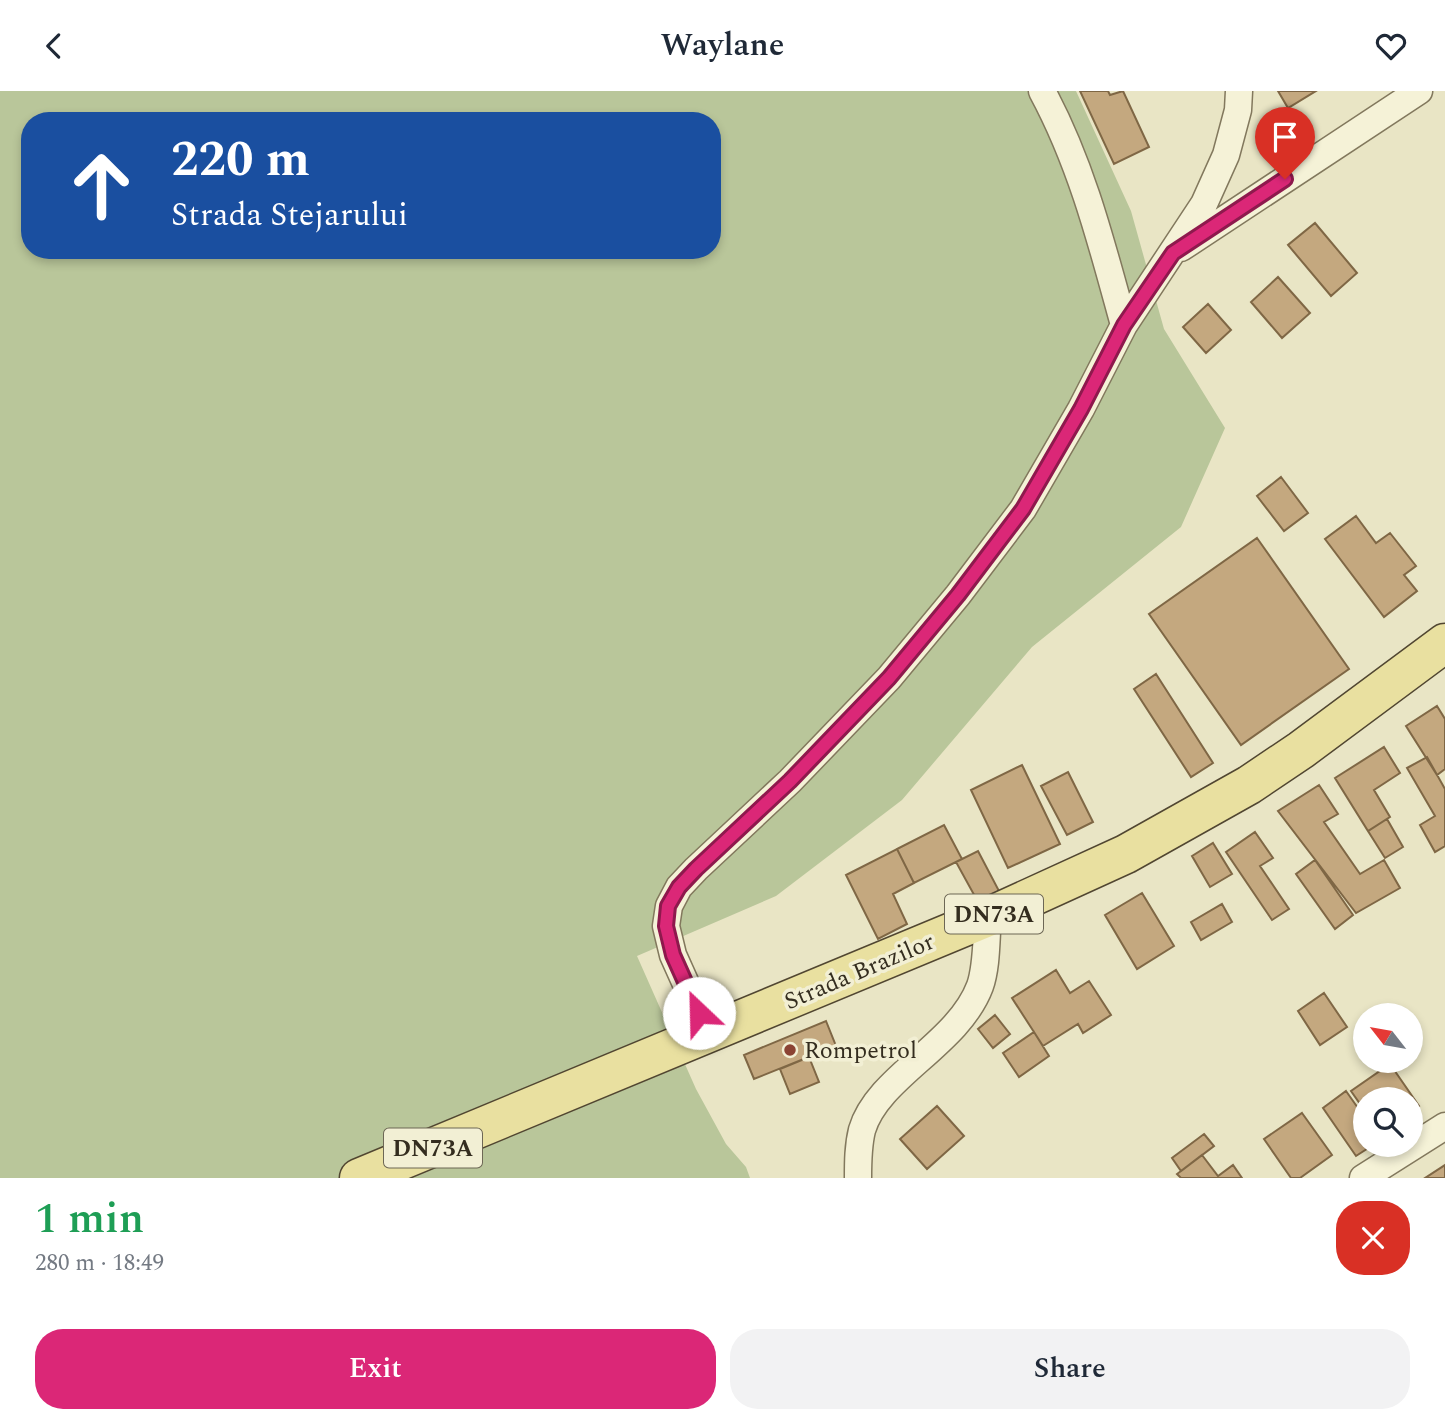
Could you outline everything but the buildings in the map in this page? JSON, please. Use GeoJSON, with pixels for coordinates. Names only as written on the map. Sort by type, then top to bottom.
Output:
{"type":"FeatureCollection","features":[{"type":"Feature","properties":{"kind":"main road","name":"Strada Brazilor"},"geometry":{"type":"LineString","coordinates":[[359,1178],[988,917],[1126,854],[1249,785],[1323,734],[1445,643]]}},
{"type":"Feature","properties":{"kind":"street"},"geometry":{"type":"LineString","coordinates":[[1042,91],[1073,158],[1096,222],[1124,325]]}},
{"type":"Feature","properties":{"kind":"street"},"geometry":{"type":"LineString","coordinates":[[708,1033],[673,955],[666,926],[668,906],[679,887],[696,869],[790,781],[889,678],[958,595],[1023,509],[1081,409],[1124,325],[1204,204],[1226,155],[1238,110],[1239,91]]}},
{"type":"Feature","properties":{"kind":"street"},"geometry":{"type":"LineString","coordinates":[[1173,253],[1419,91]]}},
{"type":"Feature","properties":{"kind":"street"},"geometry":{"type":"LineString","coordinates":[[858,1178],[858,1153],[863,1128],[874,1107],[894,1083],[933,1049],[965,1013],[980,986],[988,917]]}},
{"type":"Feature","properties":{"kind":"street"},"geometry":{"type":"LineString","coordinates":[[1363,1178],[1445,1126]]}},
{"type":"Feature","properties":{"kind":"green space"},"geometry":{"type":"Polygon","coordinates":[[[0,91],[1076,91],[1131,211],[1164,329],[1225,428],[1181,527],[1032,647],[902,800],[776,896],[637,956],[696,1089],[726,1144],[746,1167],[750,1178],[0,1178],[0,91]]]}},
{"type":"Feature","properties":{"kind":"place","name":"Rompetrol"},"geometry":{"type":"Point","coordinates":[790,1050]}},
{"type":"Feature","properties":{"kind":"route"},"geometry":{"type":"LineString","coordinates":[[699,1013],[673,955],[666,926],[668,906],[679,887],[790,781],[889,678],[958,595],[1023,509],[1081,409],[1124,325],[1173,253],[1285,179]]}}]}
